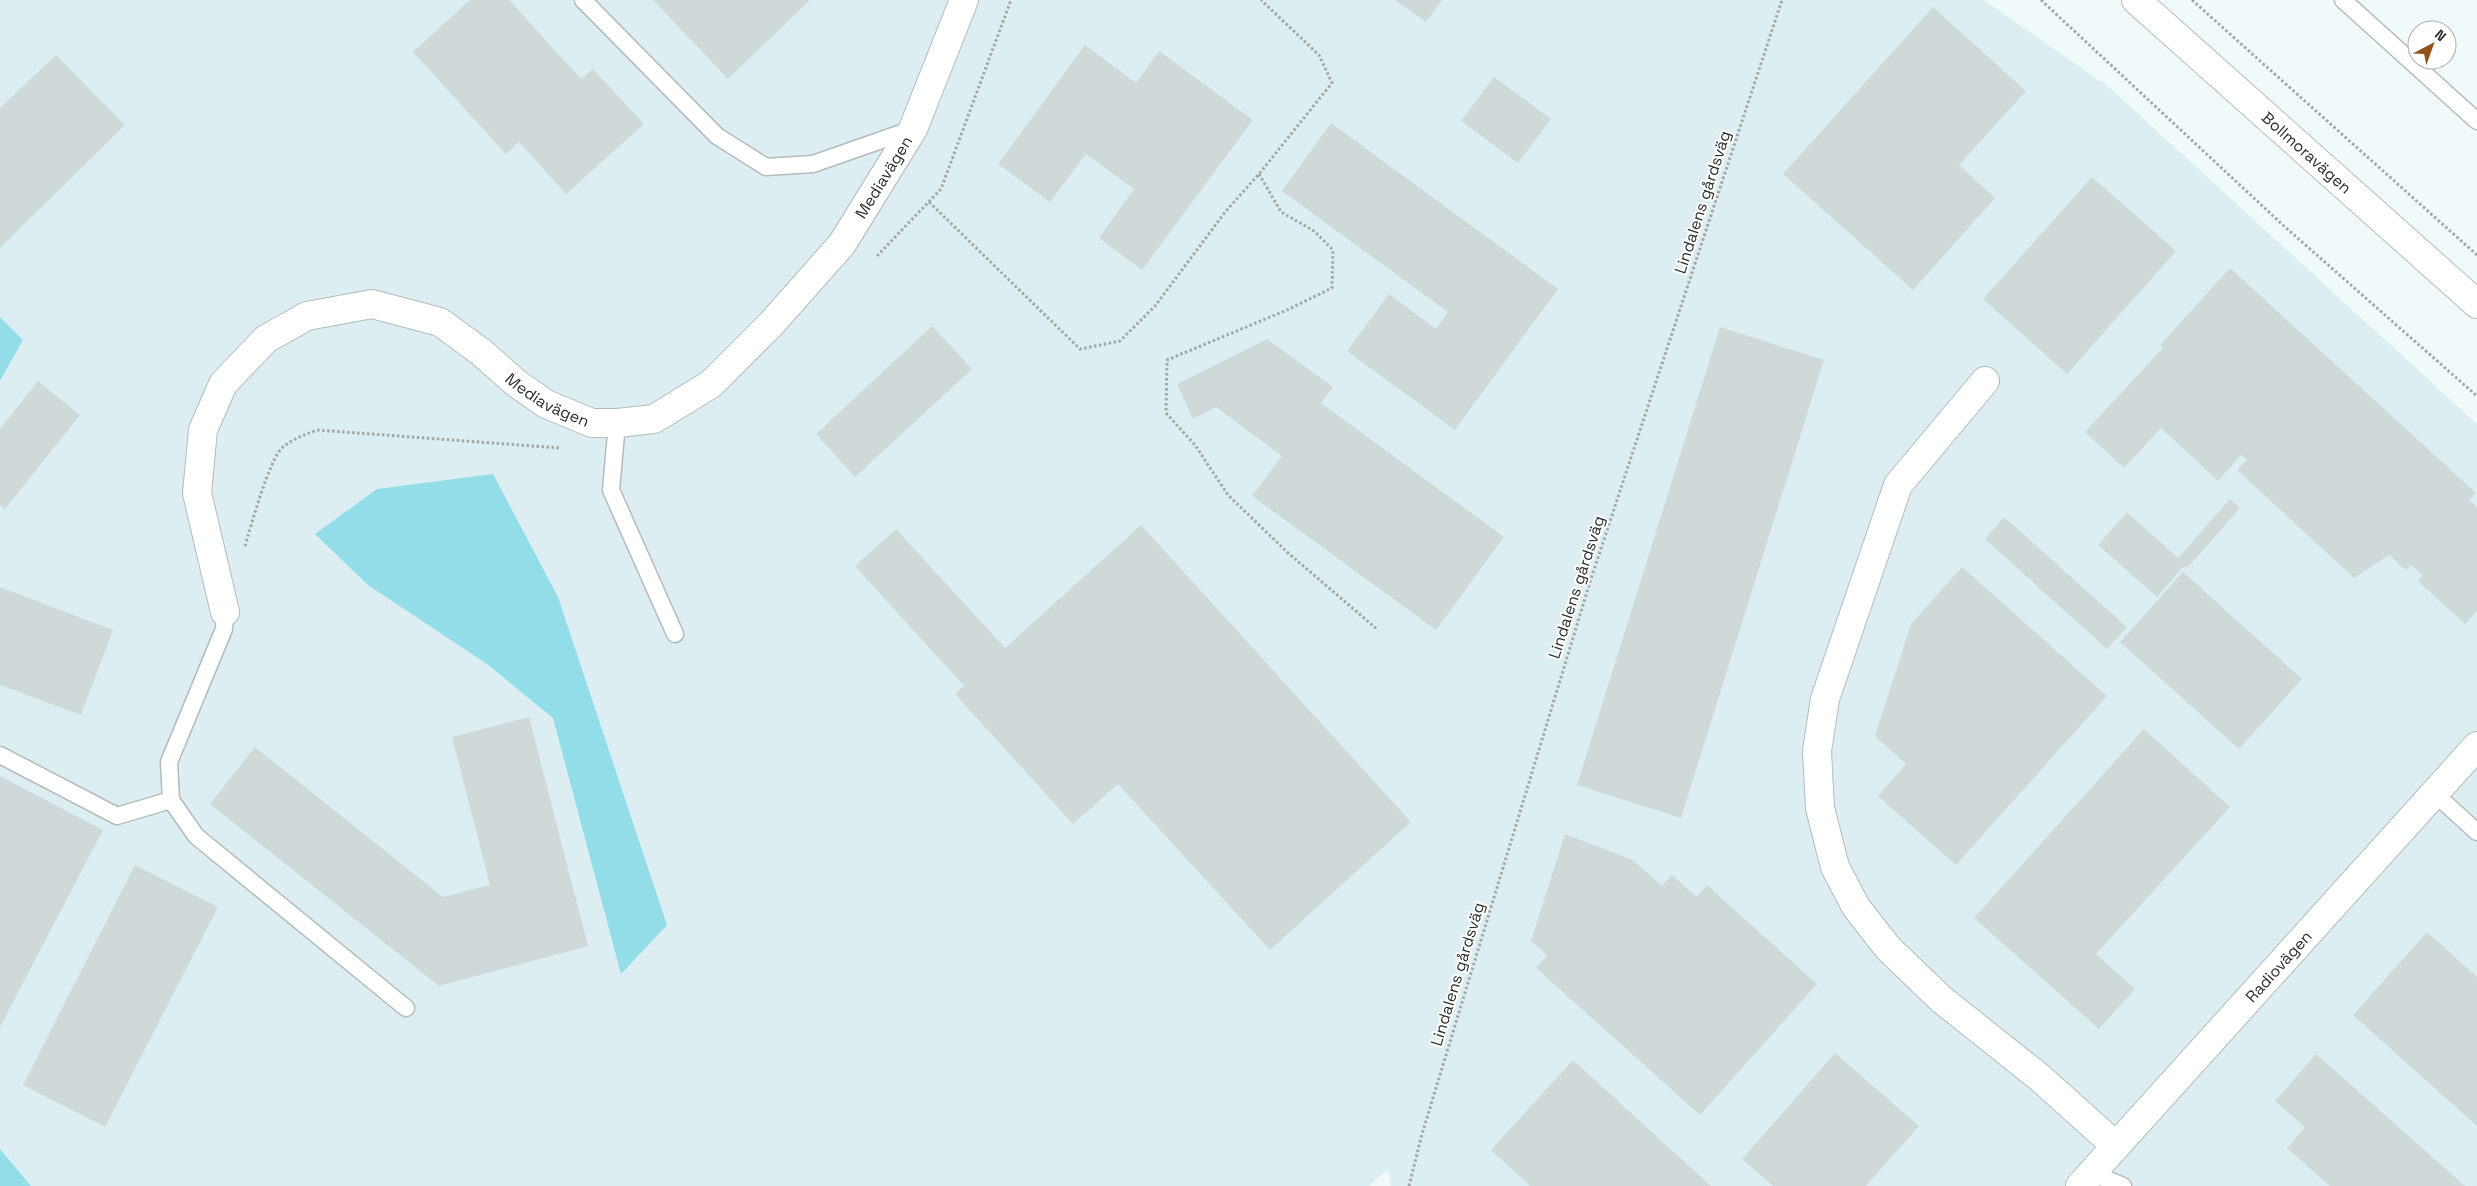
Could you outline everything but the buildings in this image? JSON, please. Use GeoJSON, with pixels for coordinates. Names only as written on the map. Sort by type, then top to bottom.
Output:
{"type":"FeatureCollection","features":[{"type":"Feature","properties":{"kind":"street","name":"Mediavägen"},"geometry":{"type":"LineString","coordinates":[[225,612],[197,493],[203,430],[223,384],[266,339],[307,316],[372,304],[440,322],[481,352],[516,383],[546,404],[592,423],[618,423],[654,419],[711,384],[772,323],[842,244],[913,130],[928,98],[964,0]]}},
{"type":"Feature","properties":{"kind":"street","name":"Bollmoravägen"},"geometry":{"type":"LineString","coordinates":[[2136,0],[2477,304]]}},
{"type":"Feature","properties":{"kind":"street"},"geometry":{"type":"LineString","coordinates":[[1985,381],[1898,485],[1825,699],[1817,751],[1820,808],[1835,867],[1856,907],[1888,948],[1941,999],[2039,1077],[2116,1146]]}},
{"type":"Feature","properties":{"kind":"street","name":"Radiovägen"},"geometry":{"type":"LineString","coordinates":[[2086,1180],[2477,746]]}},
{"type":"Feature","properties":{"kind":"lane"},"geometry":{"type":"LineString","coordinates":[[583,0],[717,136],[766,167],[812,164],[913,130]]}},
{"type":"Feature","properties":{"kind":"lane"},"geometry":{"type":"LineString","coordinates":[[2344,0],[2477,121]]}},
{"type":"Feature","properties":{"kind":"lane"},"geometry":{"type":"LineString","coordinates":[[618,423],[611,490],[675,634]]}},
{"type":"Feature","properties":{"kind":"lane"},"geometry":{"type":"LineString","coordinates":[[225,612],[224,629],[169,762],[171,800],[196,836],[406,1008]]}},
{"type":"Feature","properties":{"kind":"lane"},"geometry":{"type":"LineString","coordinates":[[0,755],[117,816],[171,800]]}},
{"type":"Feature","properties":{"kind":"lane"},"geometry":{"type":"LineString","coordinates":[[2434,793],[2477,832]]}},
{"type":"Feature","properties":{"kind":"lane"},"geometry":{"type":"LineString","coordinates":[[2086,1180],[2123,1186]]}},
{"type":"Feature","properties":{"kind":"path"},"geometry":{"type":"LineString","coordinates":[[876,257],[941,189],[1011,0]]}},
{"type":"Feature","properties":{"kind":"path"},"geometry":{"type":"LineString","coordinates":[[929,202],[1080,349],[1120,341],[1155,306],[1226,211],[1260,174],[1332,83],[1320,56],[1261,0]]}},
{"type":"Feature","properties":{"kind":"path","name":"Lindalens gårdsväg"},"geometry":{"type":"LineString","coordinates":[[1409,1186],[1422,1134],[1590,582],[1782,0]]}},
{"type":"Feature","properties":{"kind":"path"},"geometry":{"type":"LineString","coordinates":[[2041,0],[2285,227],[2477,396]]}},
{"type":"Feature","properties":{"kind":"path"},"geometry":{"type":"LineString","coordinates":[[2192,0],[2477,255]]}},
{"type":"Feature","properties":{"kind":"path"},"geometry":{"type":"LineString","coordinates":[[1260,174],[1280,212],[1314,231],[1334,250],[1332,288],[1287,310],[1167,360],[1166,413],[1196,445],[1228,495],[1287,552],[1378,630]]}},
{"type":"Feature","properties":{"kind":"path"},"geometry":{"type":"LineString","coordinates":[[244,548],[268,476],[280,449],[297,437],[316,430],[615,452]]}},
{"type":"Feature","properties":{"kind":"shaded area"},"geometry":{"type":"Polygon","coordinates":[[[0,0],[1984,0],[2110,88],[2477,424],[2477,1186],[1391,1186],[1388,1169],[1369,1186],[31,1186],[0,1149],[0,381],[23,340],[0,317],[0,0]]]}},
{"type":"Feature","properties":{"kind":"shaded area"},"geometry":{"type":"Polygon","coordinates":[[[0,317],[23,340],[0,381],[0,317]]]}},
{"type":"Feature","properties":{"kind":"shaded area"},"geometry":{"type":"Polygon","coordinates":[[[493,474],[558,597],[667,925],[621,974],[553,718],[487,664],[368,585],[315,534],[377,489],[493,474]]]}},
{"type":"Feature","properties":{"kind":"shaded area"},"geometry":{"type":"Polygon","coordinates":[[[0,1149],[31,1186],[0,1186],[0,1149]]]}}]}
